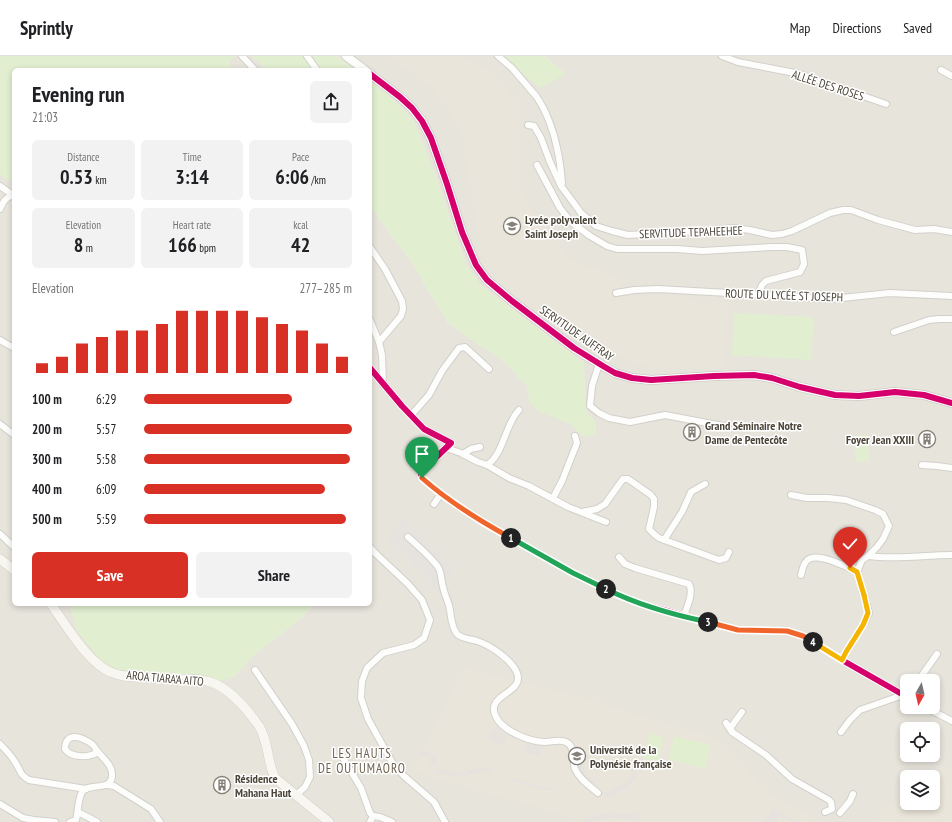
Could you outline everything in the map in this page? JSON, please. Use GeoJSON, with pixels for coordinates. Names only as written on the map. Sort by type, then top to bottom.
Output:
{"type":"FeatureCollection","features":[{"type":"Feature","properties":{"kind":"main road"},"geometry":{"type":"LineString","coordinates":[[0,559],[12,568]]}},
{"type":"Feature","properties":{"kind":"main road","name":"AROA TIARA'A AITO"},"geometry":{"type":"LineString","coordinates":[[58,609],[77,642],[90,656],[104,668],[113,673],[134,677],[196,679],[208,681],[229,692],[260,727],[266,741],[272,771],[275,778],[329,822]]}},
{"type":"Feature","properties":{"kind":"street"},"geometry":{"type":"LineString","coordinates":[[242,56],[253,68]]}},
{"type":"Feature","properties":{"kind":"street"},"geometry":{"type":"LineString","coordinates":[[307,56],[316,68]]}},
{"type":"Feature","properties":{"kind":"street"},"geometry":{"type":"LineString","coordinates":[[346,56],[362,68]]}},
{"type":"Feature","properties":{"kind":"street"},"geometry":{"type":"LineString","coordinates":[[498,56],[512,68],[540,101],[556,144],[563,188]]}},
{"type":"Feature","properties":{"kind":"street","name":"ALLÉE DES ROSES"},"geometry":{"type":"LineString","coordinates":[[722,56],[738,62],[800,74],[886,104]]}},
{"type":"Feature","properties":{"kind":"street"},"geometry":{"type":"LineString","coordinates":[[941,70],[952,76]]}},
{"type":"Feature","properties":{"kind":"street","name":"SERVITUDE AUFFRAY"},"geometry":{"type":"LineString","coordinates":[[372,75],[400,96],[422,121],[431,138],[462,232],[476,265],[487,280],[512,302],[574,348],[599,364],[615,373],[632,378],[651,380],[754,375],[772,378],[800,387],[835,395],[861,395],[895,392],[924,395],[952,403]]}},
{"type":"Feature","properties":{"kind":"street","name":"SERVITUDE TEPAHEEHEE"},"geometry":{"type":"LineString","coordinates":[[528,125],[534,126],[541,138],[550,162],[563,188],[581,213],[596,226],[612,231],[628,235],[734,228],[772,235],[792,231],[830,213],[851,210],[878,220],[915,230],[952,232]]}},
{"type":"Feature","properties":{"kind":"street"},"geometry":{"type":"LineString","coordinates":[[536,165],[560,208],[571,222],[590,236],[608,246],[617,249],[677,249],[702,251],[787,247],[802,250],[804,264],[800,272],[766,281],[762,285],[758,295]]}},
{"type":"Feature","properties":{"kind":"street"},"geometry":{"type":"LineString","coordinates":[[0,186],[12,195]]}},
{"type":"Feature","properties":{"kind":"street"},"geometry":{"type":"LineString","coordinates":[[0,209],[2,203],[8,197],[12,196]]}},
{"type":"Feature","properties":{"kind":"street"},"geometry":{"type":"LineString","coordinates":[[372,250],[385,269],[402,301],[403,309],[401,316],[379,342]]}},
{"type":"Feature","properties":{"kind":"street","name":"ROUTE DU LYCÉE ST JOSEPH"},"geometry":{"type":"LineString","coordinates":[[616,293],[634,290],[658,289],[831,299],[890,293],[952,296]]}},
{"type":"Feature","properties":{"kind":"street"},"geometry":{"type":"LineString","coordinates":[[894,332],[929,320],[939,318],[952,319]]}},
{"type":"Feature","properties":{"kind":"street"},"geometry":{"type":"LineString","coordinates":[[372,325],[379,342],[382,355],[383,384]]}},
{"type":"Feature","properties":{"kind":"street"},"geometry":{"type":"LineString","coordinates":[[0,340],[12,347]]}},
{"type":"Feature","properties":{"kind":"street"},"geometry":{"type":"LineString","coordinates":[[412,416],[429,395],[442,371],[459,348],[465,347],[489,368]]}},
{"type":"Feature","properties":{"kind":"street"},"geometry":{"type":"LineString","coordinates":[[599,364],[592,386],[590,406],[609,418],[630,422],[665,415],[728,427]]}},
{"type":"Feature","properties":{"kind":"street"},"geometry":{"type":"LineString","coordinates":[[372,370],[424,429],[450,444],[422,471],[422,478],[441,494],[482,522],[573,573],[620,596],[641,604],[738,630],[787,631],[803,636],[900,693]]}},
{"type":"Feature","properties":{"kind":"street"},"geometry":{"type":"LineString","coordinates":[[486,465],[495,457],[506,436],[510,423],[516,412],[519,410]]}},
{"type":"Feature","properties":{"kind":"street"},"geometry":{"type":"LineString","coordinates":[[0,424],[12,433]]}},
{"type":"Feature","properties":{"kind":"street"},"geometry":{"type":"LineString","coordinates":[[553,498],[577,443],[575,436]]}},
{"type":"Feature","properties":{"kind":"street"},"geometry":{"type":"LineString","coordinates":[[463,454],[471,449],[480,447]]}},
{"type":"Feature","properties":{"kind":"street"},"geometry":{"type":"LineString","coordinates":[[446,448],[486,465],[568,507],[606,522]]}},
{"type":"Feature","properties":{"kind":"street"},"geometry":{"type":"LineString","coordinates":[[922,465],[952,468]]}},
{"type":"Feature","properties":{"kind":"street"},"geometry":{"type":"LineString","coordinates":[[582,512],[597,509],[605,504],[623,479],[628,479],[651,495],[654,499],[654,507],[649,529],[659,538],[719,560],[726,558],[729,552]]}},
{"type":"Feature","properties":{"kind":"street"},"geometry":{"type":"LineString","coordinates":[[664,540],[682,512],[691,492],[704,484]]}},
{"type":"Feature","properties":{"kind":"street"},"geometry":{"type":"LineString","coordinates":[[434,504],[441,494]]}},
{"type":"Feature","properties":{"kind":"street"},"geometry":{"type":"LineString","coordinates":[[791,495],[807,498],[846,500],[883,514],[890,526],[883,539],[868,556],[862,560],[857,572],[867,604],[868,613],[863,625],[842,660]]}},
{"type":"Feature","properties":{"kind":"street"},"geometry":{"type":"LineString","coordinates":[[0,534],[12,545]]}},
{"type":"Feature","properties":{"kind":"street"},"geometry":{"type":"LineString","coordinates":[[408,537],[439,568],[454,629],[457,634],[496,650],[510,662],[517,672],[518,680],[515,686],[496,702],[494,706],[495,716],[498,721],[525,738],[540,742],[561,741],[570,744],[572,747],[575,768],[578,774],[598,793]]}},
{"type":"Feature","properties":{"kind":"street"},"geometry":{"type":"LineString","coordinates":[[372,549],[422,600],[430,620],[424,638],[414,645],[383,653],[367,668],[362,681],[361,698],[368,719],[393,764],[404,776],[434,802],[444,822]]}},
{"type":"Feature","properties":{"kind":"street"},"geometry":{"type":"LineString","coordinates":[[868,556],[902,557],[952,555]]}},
{"type":"Feature","properties":{"kind":"street"},"geometry":{"type":"LineString","coordinates":[[619,556],[625,564],[689,584],[692,588],[684,616]]}},
{"type":"Feature","properties":{"kind":"street"},"geometry":{"type":"LineString","coordinates":[[801,575],[805,563],[809,558],[830,560],[857,572]]}},
{"type":"Feature","properties":{"kind":"street"},"geometry":{"type":"LineString","coordinates":[[923,674],[937,654]]}},
{"type":"Feature","properties":{"kind":"street"},"geometry":{"type":"LineString","coordinates":[[254,670],[292,724],[304,746],[308,760],[310,777],[305,787],[296,795]]}},
{"type":"Feature","properties":{"kind":"street"},"geometry":{"type":"LineString","coordinates":[[841,732],[860,710],[900,698]]}},
{"type":"Feature","properties":{"kind":"street"},"geometry":{"type":"LineString","coordinates":[[732,732],[731,727],[742,712]]}},
{"type":"Feature","properties":{"kind":"street"},"geometry":{"type":"LineString","coordinates":[[938,714],[952,721]]}},
{"type":"Feature","properties":{"kind":"street"},"geometry":{"type":"LineString","coordinates":[[726,723],[732,732],[766,755],[792,779],[829,800],[831,802],[832,809],[825,812]]}},
{"type":"Feature","properties":{"kind":"street"},"geometry":{"type":"LineString","coordinates":[[98,752],[90,756],[74,755],[67,752],[65,746],[69,739],[74,737],[79,737],[86,740],[92,745],[108,762],[112,770],[110,782],[107,784]]}},
{"type":"Feature","properties":{"kind":"street"},"geometry":{"type":"LineString","coordinates":[[0,744],[17,764],[22,776],[29,780],[86,789],[107,784],[114,786],[151,809],[160,822]]}},
{"type":"Feature","properties":{"kind":"street"},"geometry":{"type":"LineString","coordinates":[[343,758],[361,788],[371,819],[380,817],[392,822]]}},
{"type":"Feature","properties":{"kind":"street"},"geometry":{"type":"LineString","coordinates":[[70,822],[76,820],[80,796],[86,789]]}},
{"type":"Feature","properties":{"kind":"street"},"geometry":{"type":"LineString","coordinates":[[840,813],[850,801],[853,794]]}},
{"type":"Feature","properties":{"kind":"street"},"geometry":{"type":"LineString","coordinates":[[0,804],[23,818],[55,822]]}},
{"type":"Feature","properties":{"kind":"street"},"geometry":{"type":"LineString","coordinates":[[78,812],[97,822]]}},
{"type":"Feature","properties":{"kind":"shaded area"},"geometry":{"type":"Polygon","coordinates":[[[235,56],[251,56],[266,68],[229,68],[230,60],[235,56]]]}},
{"type":"Feature","properties":{"kind":"shaded area"},"geometry":{"type":"Polygon","coordinates":[[[336,56],[502,56],[566,74],[544,56],[952,56],[952,822],[0,822],[0,174],[12,183],[12,606],[71,606],[77,631],[234,677],[255,654],[300,619],[310,606],[372,606],[372,209],[412,263],[448,323],[507,364],[527,387],[530,403],[540,411],[571,424],[580,434],[587,437],[596,432],[595,422],[588,414],[585,405],[584,363],[480,285],[466,264],[433,169],[413,120],[382,89],[372,82],[372,68],[353,68],[336,56]]]}},
{"type":"Feature","properties":{"kind":"shaded area","name":"Lycée polyvalent Saint Joseph"},"geometry":{"type":"Polygon","coordinates":[[[388,56],[465,56],[500,80],[519,106],[519,191],[572,262],[612,274],[628,296],[683,295],[695,303],[727,302],[724,366],[652,369],[597,350],[533,311],[483,261],[462,133],[435,90],[388,56]]]}},
{"type":"Feature","properties":{"kind":"shaded area"},"geometry":{"type":"Polygon","coordinates":[[[405,519],[454,570],[435,588],[386,537],[405,519]]]}},
{"type":"Feature","properties":{"kind":"shaded area","name":"Université de la Polynésie française"},"geometry":{"type":"Polygon","coordinates":[[[465,669],[580,697],[718,739],[768,793],[823,822],[581,822],[580,820],[413,772],[465,669]]]}},
{"type":"Feature","properties":{"kind":"shaded area"},"geometry":{"type":"Polygon","coordinates":[[[497,725],[510,733],[501,746],[488,737],[497,725]]]}},
{"type":"Feature","properties":{"kind":"shaded area"},"geometry":{"type":"Polygon","coordinates":[[[527,743],[543,746],[541,756],[524,753],[527,743]]]}},
{"type":"Feature","properties":{"kind":"shaded area"},"geometry":{"type":"Polygon","coordinates":[[[423,751],[432,754],[437,765],[432,766],[428,757],[420,757],[418,753],[423,751]]]}},
{"type":"Feature","properties":{"kind":"shaded area"},"geometry":{"type":"Polygon","coordinates":[[[576,758],[581,758],[587,776],[596,781],[596,785],[585,779],[577,767],[576,758]]]}},
{"type":"Feature","properties":{"kind":"shaded area"},"geometry":{"type":"Polygon","coordinates":[[[636,766],[637,773],[631,784],[616,794],[605,797],[605,793],[629,780],[631,768],[636,766]]]}},
{"type":"Feature","properties":{"kind":"shaded area"},"geometry":{"type":"Polygon","coordinates":[[[943,767],[952,767],[952,822],[873,822],[900,797],[900,810],[940,810],[940,770],[938,770],[943,767]]]}},
{"type":"Feature","properties":{"kind":"shaded area"},"geometry":{"type":"Polygon","coordinates":[[[485,768],[492,769],[491,773],[484,772],[467,776],[450,776],[435,772],[436,769],[466,774],[467,770],[485,768]]]}},
{"type":"Feature","properties":{"kind":"shaded area"},"geometry":{"type":"Polygon","coordinates":[[[513,778],[554,789],[553,791],[521,784],[512,781],[513,778]]]}},
{"type":"Feature","properties":{"kind":"shaded area"},"geometry":{"type":"Polygon","coordinates":[[[773,808],[799,822],[793,822],[779,816],[776,822],[765,822],[773,808]]]}},
{"type":"Feature","properties":{"kind":"shaded area"},"geometry":{"type":"Polygon","coordinates":[[[609,813],[639,815],[638,820],[610,818],[591,822],[582,822],[582,820],[594,816],[609,813]]]}},
{"type":"Feature","properties":{"kind":"green space"},"geometry":{"type":"Polygon","coordinates":[[[0,56],[235,56],[230,60],[229,68],[12,68],[12,183],[0,174],[0,56]]]}},
{"type":"Feature","properties":{"kind":"green space"},"geometry":{"type":"Polygon","coordinates":[[[251,56],[336,56],[353,68],[266,68],[251,56]]]}},
{"type":"Feature","properties":{"kind":"green space"},"geometry":{"type":"Polygon","coordinates":[[[502,56],[544,56],[566,74],[540,88],[502,56]]]}},
{"type":"Feature","properties":{"kind":"green space"},"geometry":{"type":"Polygon","coordinates":[[[372,82],[382,89],[413,120],[433,169],[466,264],[480,285],[584,363],[585,405],[588,414],[595,422],[596,433],[587,437],[580,434],[571,424],[540,412],[530,403],[527,387],[507,364],[448,323],[412,263],[372,209],[372,82]]]}},
{"type":"Feature","properties":{"kind":"green space"},"geometry":{"type":"Polygon","coordinates":[[[734,313],[814,317],[811,360],[732,355],[734,313]]]}},
{"type":"Feature","properties":{"kind":"green space"},"geometry":{"type":"Polygon","coordinates":[[[867,435],[870,460],[856,462],[854,436],[867,435]]]}},
{"type":"Feature","properties":{"kind":"green space"},"geometry":{"type":"Polygon","coordinates":[[[71,606],[311,607],[300,619],[255,654],[234,677],[221,681],[155,673],[121,672],[101,661],[77,631],[71,606]]]}},
{"type":"Feature","properties":{"kind":"green space"},"geometry":{"type":"Polygon","coordinates":[[[650,733],[664,737],[658,762],[643,758],[650,733]]]}},
{"type":"Feature","properties":{"kind":"green space"},"geometry":{"type":"Polygon","coordinates":[[[674,736],[711,745],[705,769],[668,759],[674,736]]]}},
{"type":"Feature","properties":{"kind":"cycle path"},"geometry":{"type":"LineString","coordinates":[[372,76],[400,97],[412,108],[422,121],[431,138],[462,232],[476,265],[487,280],[574,348],[615,373],[632,378],[651,380],[754,375],[772,378],[800,387],[835,395],[859,396],[895,392],[924,395],[952,403]]}},
{"type":"Feature","properties":{"kind":"cycle path"},"geometry":{"type":"LineString","coordinates":[[372,370],[424,429],[451,443],[422,471],[422,478],[437,491],[482,522],[573,573],[620,596],[641,604],[738,630],[787,631],[803,636],[900,693]]}},
{"type":"Feature","properties":{"kind":"place","name":"Lycée polyvalent Saint Joseph"},"geometry":{"type":"Point","coordinates":[512,226]}},
{"type":"Feature","properties":{"kind":"place","name":"Grand Séminaire Notre Dame de Pentecôte"},"geometry":{"type":"Point","coordinates":[692,432]}},
{"type":"Feature","properties":{"kind":"place","name":"Foyer Jean XXIII"},"geometry":{"type":"Point","coordinates":[927,439]}},
{"type":"Feature","properties":{"kind":"place","name":"Université de la Polynésie française"},"geometry":{"type":"Point","coordinates":[577,756]}},
{"type":"Feature","properties":{"kind":"place","name":"Résidence Mahana Haut"},"geometry":{"type":"Point","coordinates":[222,785]}},
{"type":"Feature","properties":{"kind":"district","name":"LES HAUTS DE OUTUMAORO"},"geometry":{"type":"Point","coordinates":[362,760]}},
{"type":"Feature","properties":{"kind":"route"},"geometry":{"type":"LineString","coordinates":[[422,478],[436,491],[482,522],[573,573],[620,596],[641,604],[738,630],[787,631],[803,636],[842,660],[863,625],[868,613],[867,604],[857,572],[850,568]]}}]}
